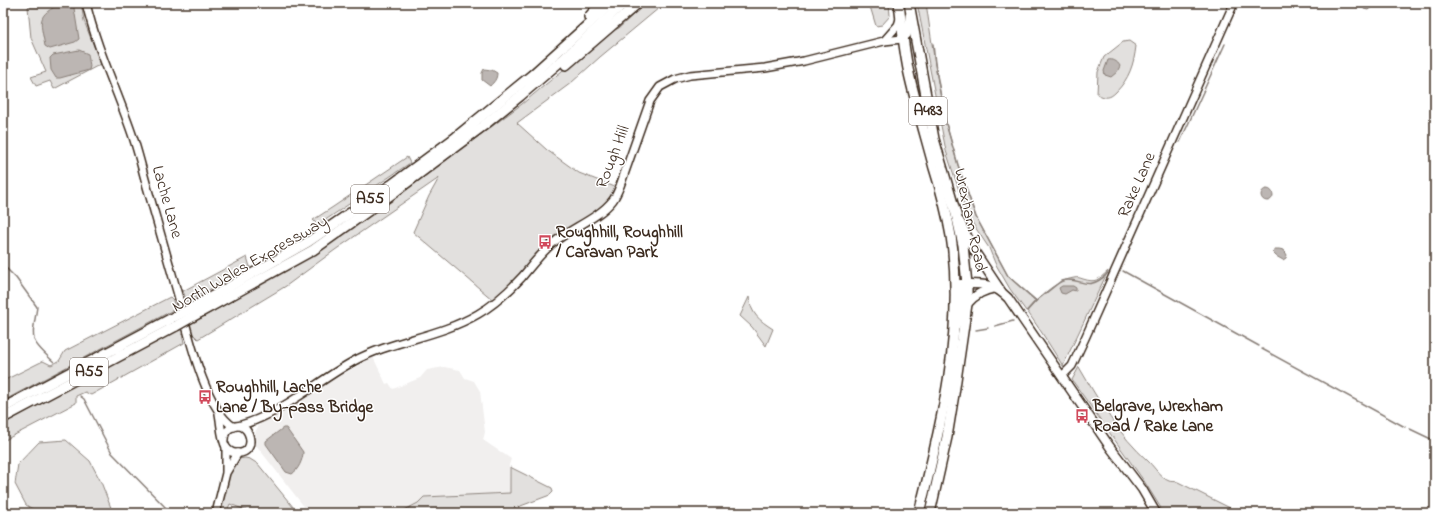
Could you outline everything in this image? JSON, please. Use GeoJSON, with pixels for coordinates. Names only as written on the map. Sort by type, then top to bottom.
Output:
{"type":"FeatureCollection","features":[{"type":"Feature","properties":{"kind":"highway"},"geometry":{"type":"LineString","coordinates":[[532,75],[601,3]]}},
{"type":"Feature","properties":{"kind":"highway","name":"North Wales Expressway"},"geometry":{"type":"LineString","coordinates":[[198,309],[315,237],[391,185],[456,137],[532,75],[612,3]]}},
{"type":"Feature","properties":{"kind":"highway","name":"North Wales Expressway"},"geometry":{"type":"LineString","coordinates":[[3,408],[313,250],[396,191],[483,126],[562,60],[624,3]]}},
{"type":"Feature","properties":{"kind":"highway"},"geometry":{"type":"LineString","coordinates":[[483,126],[540,86],[638,3]]}},
{"type":"Feature","properties":{"kind":"highway","name":"Wrexham Road"},"geometry":{"type":"LineString","coordinates":[[899,3],[902,39],[910,77],[946,212],[961,284]]}},
{"type":"Feature","properties":{"kind":"highway","name":"Wrexham Road"},"geometry":{"type":"LineString","coordinates":[[909,4],[934,138],[956,214],[962,245],[961,284]]}},
{"type":"Feature","properties":{"kind":"highway","name":"A483"},"geometry":{"type":"LineString","coordinates":[[930,513],[947,437],[967,304],[961,284]]}},
{"type":"Feature","properties":{"kind":"highway","name":"A483"},"geometry":{"type":"LineString","coordinates":[[919,513],[938,433],[961,284]]}},
{"type":"Feature","properties":{"kind":"highway","name":"North Wales Expressway"},"geometry":{"type":"LineString","coordinates":[[3,418],[175,321]]}},
{"type":"Feature","properties":{"kind":"main road"},"geometry":{"type":"LineString","coordinates":[[956,214],[975,252],[1000,290],[984,291],[978,294],[967,304]]}},
{"type":"Feature","properties":{"kind":"main road","name":"Wrexham Road"},"geometry":{"type":"LineString","coordinates":[[961,284],[986,284],[1000,290],[1014,305],[1110,447],[1142,489],[1156,513]]}},
{"type":"Feature","properties":{"kind":"street","name":"Lache Lane"},"geometry":{"type":"LineString","coordinates":[[86,3],[99,49],[134,138],[185,323],[199,368],[218,410],[224,440]]}},
{"type":"Feature","properties":{"kind":"street","name":"Rake Lane"},"geometry":{"type":"LineString","coordinates":[[1062,376],[1072,366],[1086,336],[1234,3]]}},
{"type":"Feature","properties":{"kind":"street"},"geometry":{"type":"LineString","coordinates":[[902,39],[908,31],[909,4]]}},
{"type":"Feature","properties":{"kind":"street"},"geometry":{"type":"LineString","coordinates":[[884,41],[898,25],[901,16]]}},
{"type":"Feature","properties":{"kind":"street","name":"Rough Hill"},"geometry":{"type":"LineString","coordinates":[[236,426],[263,418],[365,356],[454,326],[479,314],[496,302],[556,240],[603,210],[614,199],[650,101],[660,87],[675,79],[690,75],[765,68],[796,63],[884,41],[902,39]]}},
{"type":"Feature","properties":{"kind":"street","name":"Lache Lane"},"geometry":{"type":"LineString","coordinates":[[218,410],[229,423],[236,426]]}},
{"type":"Feature","properties":{"kind":"street","name":"Rough Hill"},"geometry":{"type":"LineString","coordinates":[[250,437],[255,427],[263,418]]}},
{"type":"Feature","properties":{"kind":"street"},"geometry":{"type":"LineString","coordinates":[[216,513],[226,473],[226,448],[224,440],[227,431],[236,426],[246,430],[251,440],[248,447],[243,452],[233,453],[226,448]]}},
{"type":"Feature","properties":{"kind":"street"},"geometry":{"type":"LineString","coordinates":[[226,473],[238,453]]}},
{"type":"Feature","properties":{"kind":"shaded area"},"geometry":{"type":"Polygon","coordinates":[[[36,3],[81,3],[84,21],[101,64],[54,89],[50,81],[36,86],[31,77],[46,72],[31,38],[28,7],[36,3]]]}},
{"type":"Feature","properties":{"kind":"shaded area"},"geometry":{"type":"Polygon","coordinates":[[[62,3],[72,3],[79,39],[75,42],[50,49],[45,46],[41,24],[42,19],[48,11],[62,3]]]}},
{"type":"Feature","properties":{"kind":"shaded area"},"geometry":{"type":"Polygon","coordinates":[[[646,3],[665,3],[571,83],[517,123],[547,150],[579,173],[615,187],[607,202],[579,222],[493,300],[413,232],[429,196],[439,178],[286,286],[198,339],[192,333],[189,325],[285,271],[406,190],[522,104],[609,32],[619,28],[646,3]]]}},
{"type":"Feature","properties":{"kind":"shaded area"},"geometry":{"type":"Polygon","coordinates":[[[869,3],[889,3],[890,16],[882,25],[876,26],[869,3]]]}},
{"type":"Feature","properties":{"kind":"shaded area"},"geometry":{"type":"Polygon","coordinates":[[[917,3],[926,3],[945,120],[958,165],[976,217],[1008,276],[1036,300],[1026,311],[1010,289],[995,263],[989,248],[967,215],[946,151],[917,3]]]}},
{"type":"Feature","properties":{"kind":"shaded area"},"geometry":{"type":"Polygon","coordinates":[[[1359,3],[1374,3],[1374,5],[1368,10],[1364,9],[1359,3]]]}},
{"type":"Feature","properties":{"kind":"shaded area"},"geometry":{"type":"Polygon","coordinates":[[[1129,41],[1136,46],[1134,59],[1128,76],[1121,87],[1112,96],[1103,97],[1097,94],[1098,72],[1104,57],[1123,42],[1129,41]]]}},
{"type":"Feature","properties":{"kind":"shaded area"},"geometry":{"type":"Polygon","coordinates":[[[79,50],[88,54],[90,66],[89,70],[56,78],[51,70],[50,58],[53,55],[79,50]]]}},
{"type":"Feature","properties":{"kind":"shaded area"},"geometry":{"type":"Polygon","coordinates":[[[1108,60],[1115,61],[1120,66],[1117,72],[1111,77],[1105,75],[1104,71],[1108,60]]]}},
{"type":"Feature","properties":{"kind":"shaded area"},"geometry":{"type":"Polygon","coordinates":[[[484,69],[492,70],[497,73],[496,79],[490,86],[482,80],[482,73],[484,69]]]}},
{"type":"Feature","properties":{"kind":"shaded area"},"geometry":{"type":"Polygon","coordinates":[[[407,157],[410,163],[318,225],[313,220],[333,207],[407,157]]]}},
{"type":"Feature","properties":{"kind":"shaded area"},"geometry":{"type":"Polygon","coordinates":[[[1267,189],[1271,191],[1273,195],[1271,199],[1267,201],[1263,199],[1261,195],[1263,191],[1267,189]]]}},
{"type":"Feature","properties":{"kind":"shaded area"},"geometry":{"type":"Polygon","coordinates":[[[1275,249],[1284,250],[1287,255],[1286,258],[1283,260],[1276,256],[1272,252],[1275,249]]]}},
{"type":"Feature","properties":{"kind":"shaded area"},"geometry":{"type":"Polygon","coordinates":[[[247,257],[250,267],[187,302],[183,291],[247,257]]]}},
{"type":"Feature","properties":{"kind":"shaded area"},"geometry":{"type":"Polygon","coordinates":[[[1108,271],[1063,366],[1027,311],[1048,290],[1060,282],[1077,278],[1094,281],[1099,279],[1108,271]]]}},
{"type":"Feature","properties":{"kind":"shaded area"},"geometry":{"type":"Polygon","coordinates":[[[1062,286],[1073,286],[1076,288],[1076,291],[1072,290],[1065,294],[1061,293],[1059,288],[1062,286]]]}},
{"type":"Feature","properties":{"kind":"shaded area"},"geometry":{"type":"Polygon","coordinates":[[[170,297],[173,300],[175,309],[3,401],[3,381],[43,361],[51,365],[59,361],[65,351],[170,297]]]}},
{"type":"Feature","properties":{"kind":"shaded area"},"geometry":{"type":"Polygon","coordinates":[[[749,297],[756,316],[773,329],[766,346],[752,327],[740,316],[749,297]]]}},
{"type":"Feature","properties":{"kind":"shaded area"},"geometry":{"type":"Polygon","coordinates":[[[181,328],[184,343],[91,395],[85,392],[76,396],[76,403],[3,441],[3,424],[181,328]]]}},
{"type":"Feature","properties":{"kind":"shaded area"},"geometry":{"type":"Polygon","coordinates":[[[373,357],[386,384],[389,383],[393,389],[420,378],[427,370],[444,367],[460,370],[465,378],[474,381],[480,391],[485,432],[483,440],[511,459],[509,465],[510,493],[424,497],[418,503],[399,513],[309,513],[256,445],[254,438],[256,430],[261,423],[373,357]]]}},
{"type":"Feature","properties":{"kind":"shaded area"},"geometry":{"type":"Polygon","coordinates":[[[1079,367],[1102,405],[1119,429],[1166,480],[1178,482],[1240,513],[1164,513],[1144,481],[1072,380],[1079,367]]]}},
{"type":"Feature","properties":{"kind":"shaded area"},"geometry":{"type":"Polygon","coordinates":[[[283,428],[286,428],[303,452],[300,464],[292,474],[286,472],[266,444],[266,441],[283,428]]]}},
{"type":"Feature","properties":{"kind":"shaded area"},"geometry":{"type":"Polygon","coordinates":[[[66,440],[90,461],[101,482],[113,513],[39,513],[26,505],[15,484],[18,464],[39,442],[66,440]]]}},
{"type":"Feature","properties":{"kind":"shaded area"},"geometry":{"type":"Polygon","coordinates":[[[245,458],[258,464],[298,513],[253,513],[230,504],[226,513],[218,513],[228,476],[238,459],[245,458]]]}},
{"type":"Feature","properties":{"kind":"shaded area"},"geometry":{"type":"Polygon","coordinates":[[[510,467],[552,488],[553,492],[550,495],[518,507],[507,513],[399,513],[418,503],[424,497],[510,493],[510,467]]]}},
{"type":"Feature","properties":{"kind":"waterway"},"geometry":{"type":"LineString","coordinates":[[933,44],[945,120],[958,165],[976,217],[1008,276],[1036,301]]}},
{"type":"Feature","properties":{"kind":"waterway"},"geometry":{"type":"LineString","coordinates":[[1180,142],[1225,44]]}},
{"type":"Feature","properties":{"kind":"waterway"},"geometry":{"type":"LineString","coordinates":[[3,265],[16,278],[37,307],[33,333],[34,338],[40,348],[54,362]]}},
{"type":"Feature","properties":{"kind":"waterway"},"geometry":{"type":"LineString","coordinates":[[1123,271],[1259,346]]}},
{"type":"Feature","properties":{"kind":"waterway"},"geometry":{"type":"LineString","coordinates":[[1027,311],[1036,301],[1061,281],[1074,280],[1089,284],[1094,283],[1108,273]]}},
{"type":"Feature","properties":{"kind":"waterway"},"geometry":{"type":"LineString","coordinates":[[995,326],[1013,321]]}},
{"type":"Feature","properties":{"kind":"waterway"},"geometry":{"type":"LineString","coordinates":[[976,330],[988,328]]}},
{"type":"Feature","properties":{"kind":"waterway"},"geometry":{"type":"LineString","coordinates":[[1262,349],[1405,427]]}},
{"type":"Feature","properties":{"kind":"waterway"},"geometry":{"type":"LineString","coordinates":[[80,396],[84,399],[112,453],[171,513]]}},
{"type":"Feature","properties":{"kind":"waterway"},"geometry":{"type":"LineString","coordinates":[[1410,429],[1435,440]]}},
{"type":"Feature","properties":{"kind":"railway"},"geometry":{"type":"LineString","coordinates":[[3,504],[6,513]]}},
{"type":"Feature","properties":{"kind":"place","name":"Roughhill, Roughhill / Caravan Park"},"geometry":{"type":"Point","coordinates":[545,242]}},
{"type":"Feature","properties":{"kind":"place","name":"Roughhill, Lache Lane / By-pass Bridge"},"geometry":{"type":"Point","coordinates":[205,397]}},
{"type":"Feature","properties":{"kind":"place","name":"Belgrave, Wrexham Road / Rake Lane"},"geometry":{"type":"Point","coordinates":[1082,416]}}]}
